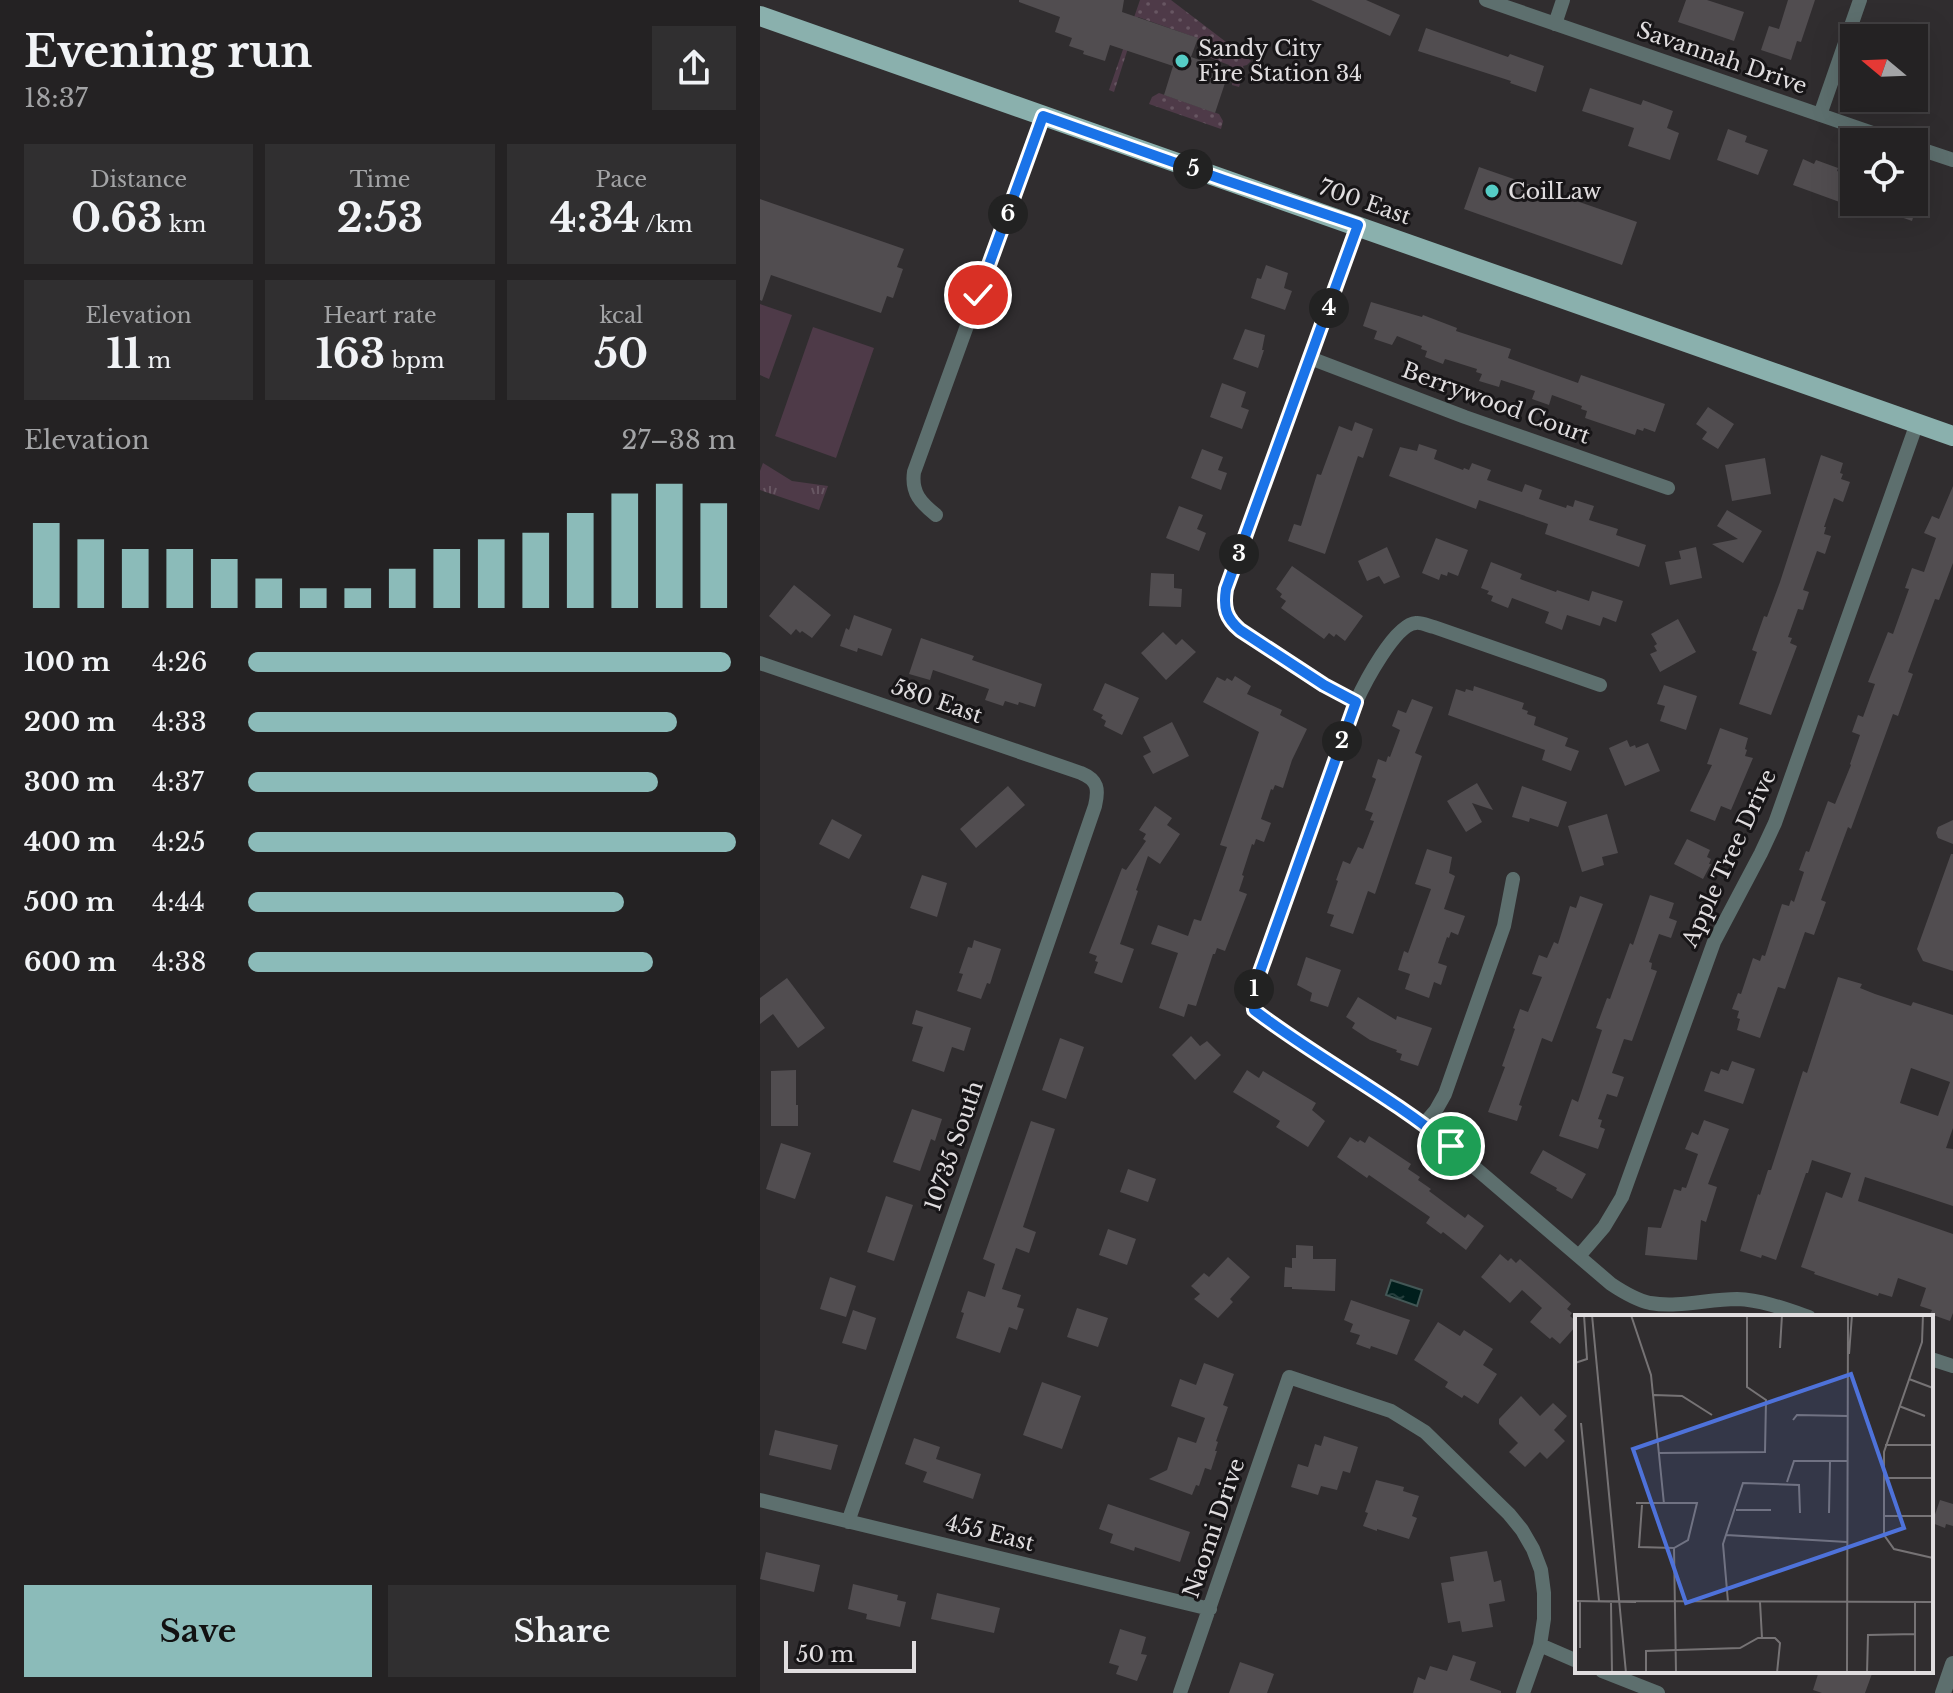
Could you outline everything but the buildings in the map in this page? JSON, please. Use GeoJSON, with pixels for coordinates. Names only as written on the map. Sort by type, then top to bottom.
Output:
{"type":"FeatureCollection","features":[{"type":"Feature","properties":{"kind":"main road","name":"700 East"},"geometry":{"type":"LineString","coordinates":[[760,16],[1953,436]]}},
{"type":"Feature","properties":{"kind":"street","name":"Savannah Drive"},"geometry":{"type":"LineString","coordinates":[[1486,0],[1858,128]]}},
{"type":"Feature","properties":{"kind":"street"},"geometry":{"type":"LineString","coordinates":[[1555,24],[1563,0]]}},
{"type":"Feature","properties":{"kind":"street"},"geometry":{"type":"LineString","coordinates":[[1820,115],[1860,0]]}},
{"type":"Feature","properties":{"kind":"street"},"geometry":{"type":"LineString","coordinates":[[936,515],[920,502],[914,472],[1043,116]]}},
{"type":"Feature","properties":{"kind":"street"},"geometry":{"type":"LineString","coordinates":[[1928,152],[1953,160]]}},
{"type":"Feature","properties":{"kind":"street"},"geometry":{"type":"LineString","coordinates":[[1356,702],[1324,685],[1240,630],[1225,613],[1224,601],[1358,225]]}},
{"type":"Feature","properties":{"kind":"street","name":"Berrywood Court"},"geometry":{"type":"LineString","coordinates":[[1310,358],[1668,488]]}},
{"type":"Feature","properties":{"kind":"street","name":"Apple Tree Drive"},"geometry":{"type":"LineString","coordinates":[[1579,1256],[1604,1227],[1622,1197],[1710,952],[1775,823],[1917,423]]}},
{"type":"Feature","properties":{"kind":"street"},"geometry":{"type":"LineString","coordinates":[[1600,685],[1434,627],[1415,622],[1405,627],[1368,677],[1356,702],[1255,986],[1254,1010],[1424,1124],[1611,1284],[1629,1295],[1649,1303],[1670,1305],[1738,1299],[1802,1315]]}},
{"type":"Feature","properties":{"kind":"street","name":"580 East"},"geometry":{"type":"LineString","coordinates":[[760,663],[1081,773],[1097,784]]}},
{"type":"Feature","properties":{"kind":"street","name":"10735 South"},"geometry":{"type":"LineString","coordinates":[[848,1522],[1095,806],[1097,784]]}},
{"type":"Feature","properties":{"kind":"street"},"geometry":{"type":"LineString","coordinates":[[1424,1124],[1445,1094],[1504,926],[1513,879]]}},
{"type":"Feature","properties":{"kind":"street"},"geometry":{"type":"LineString","coordinates":[[1933,1360],[1953,1366]]}},
{"type":"Feature","properties":{"kind":"street","name":"Naomi Drive"},"geometry":{"type":"LineString","coordinates":[[1180,1693],[1289,1377],[1391,1411],[1425,1432],[1509,1514],[1533,1549],[1541,1570],[1544,1619],[1540,1645]]}},
{"type":"Feature","properties":{"kind":"street","name":"455 East"},"geometry":{"type":"LineString","coordinates":[[760,1500],[1210,1609]]}},
{"type":"Feature","properties":{"kind":"street"},"geometry":{"type":"LineString","coordinates":[[1523,1693],[1540,1645],[1575,1660]]}},
{"type":"Feature","properties":{"kind":"street"},"geometry":{"type":"LineString","coordinates":[[1943,1693],[1953,1664]]}},
{"type":"Feature","properties":{"kind":"street"},"geometry":{"type":"LineString","coordinates":[[1607,1673],[1658,1693]]}},
{"type":"Feature","properties":{"kind":"green space"},"geometry":{"type":"Polygon","coordinates":[[[1140,0],[1171,0],[1251,61],[1243,66],[1239,87],[1232,85],[1233,72],[1229,65],[1208,57],[1212,45],[1138,17],[1114,92],[1109,90],[1140,0]]]}},
{"type":"Feature","properties":{"kind":"green space"},"geometry":{"type":"Polygon","coordinates":[[[1159,93],[1219,114],[1223,121],[1221,129],[1149,104],[1152,97],[1159,93]]]}},
{"type":"Feature","properties":{"kind":"green space"},"geometry":{"type":"Polygon","coordinates":[[[760,304],[792,315],[769,379],[760,375],[760,304]]]}},
{"type":"Feature","properties":{"kind":"green space"},"geometry":{"type":"Polygon","coordinates":[[[813,327],[874,348],[836,458],[775,436],[813,327]]]}},
{"type":"Feature","properties":{"kind":"green space"},"geometry":{"type":"Polygon","coordinates":[[[763,463],[792,481],[828,486],[819,510],[760,490],[763,463]]]}},
{"type":"Feature","properties":{"kind":"water"},"geometry":{"type":"Polygon","coordinates":[[[1391,1280],[1422,1290],[1417,1306],[1386,1295],[1391,1280]]]}},
{"type":"Feature","properties":{"kind":"place","name":"Sandy City Fire Station 34"},"geometry":{"type":"Point","coordinates":[1182,61]}},
{"type":"Feature","properties":{"kind":"place","name":"CoilLaw"},"geometry":{"type":"Point","coordinates":[1492,191]}},
{"type":"Feature","properties":{"kind":"route"},"geometry":{"type":"LineString","coordinates":[[978,295],[1043,116],[1358,225],[1224,601],[1225,613],[1240,630],[1324,685],[1356,702],[1255,986],[1252,1003],[1254,1010],[1274,1025],[1398,1105],[1451,1146]]}}]}
